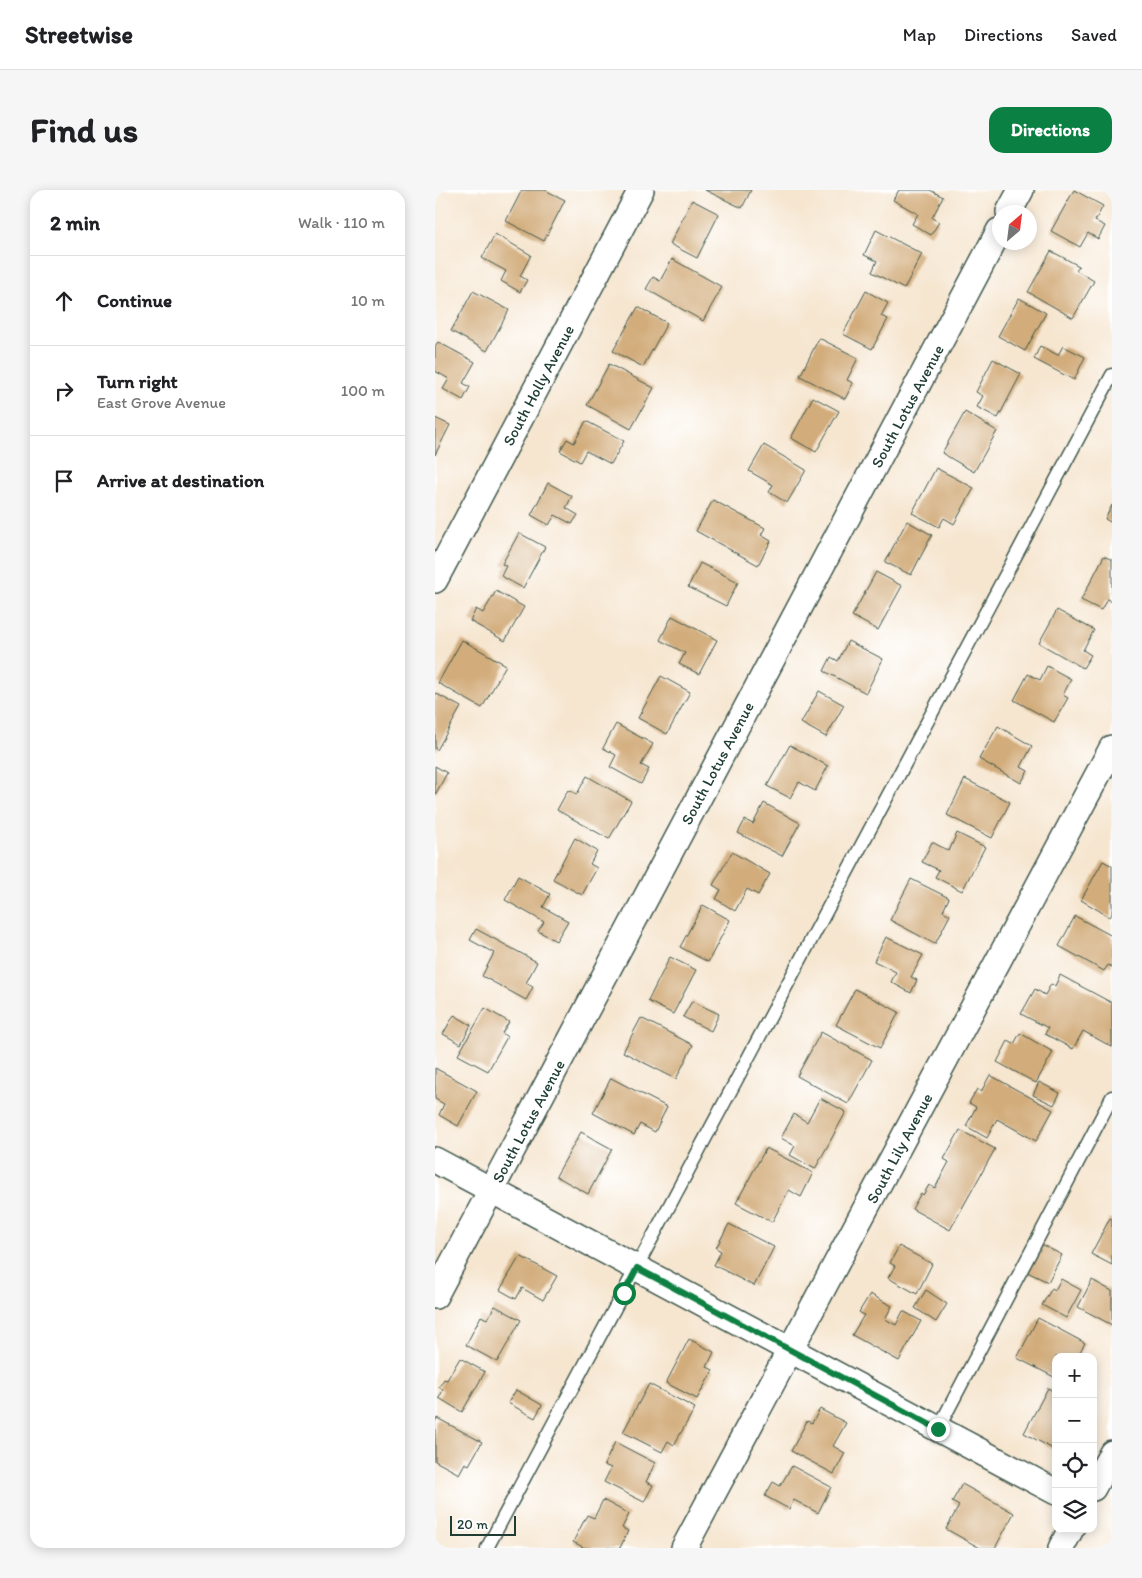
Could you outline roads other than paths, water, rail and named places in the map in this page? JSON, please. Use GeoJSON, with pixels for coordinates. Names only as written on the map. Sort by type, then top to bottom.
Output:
{"type":"FeatureCollection","features":[{"type":"Feature","properties":{"kind":"street","name":"South Holly Avenue"},"geometry":{"type":"LineString","coordinates":[[435,580],[641,190]]}},
{"type":"Feature","properties":{"kind":"street"},"geometry":{"type":"LineString","coordinates":[[1013,205],[1021,190]]}},
{"type":"Feature","properties":{"kind":"street","name":"South Lotus Avenue"},"geometry":{"type":"LineString","coordinates":[[435,1296],[992,244]]}},
{"type":"Feature","properties":{"kind":"street","name":"South Lily Avenue"},"geometry":{"type":"LineString","coordinates":[[684,1548],[1111,752]]}},
{"type":"Feature","properties":{"kind":"street"},"geometry":{"type":"LineString","coordinates":[[435,1160],[1052,1490]]}},
{"type":"Feature","properties":{"kind":"street"},"geometry":{"type":"LineString","coordinates":[[1097,1481],[1112,1453]]}},
{"type":"Feature","properties":{"kind":"street"},"geometry":{"type":"LineString","coordinates":[[1061,1548],[1069,1533]]}},
{"type":"Feature","properties":{"kind":"lane"},"geometry":{"type":"LineString","coordinates":[[487,1548],[1112,375]]}},
{"type":"Feature","properties":{"kind":"lane"},"geometry":{"type":"LineString","coordinates":[[938,1429],[1112,1097]]}}]}
